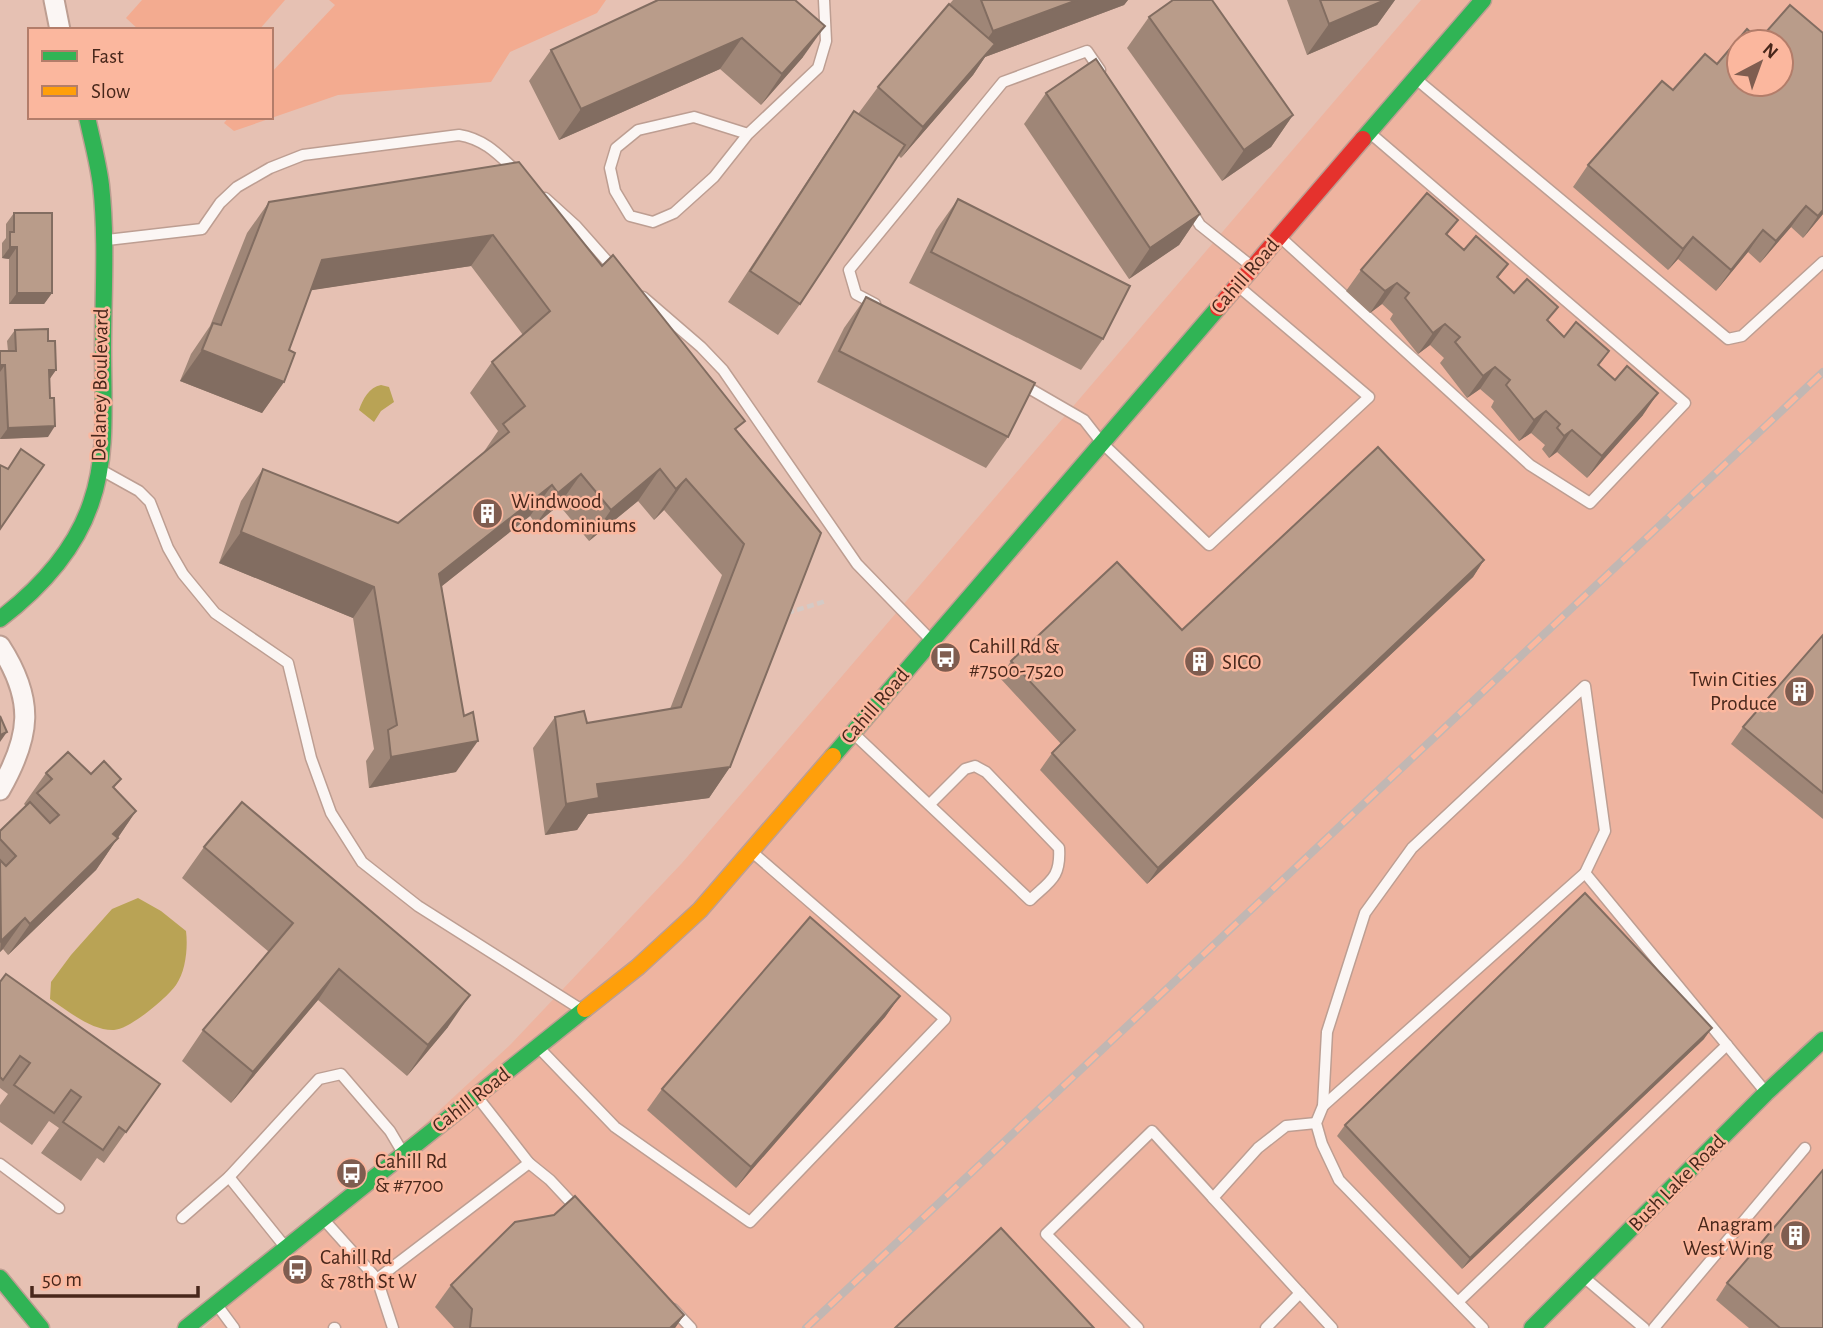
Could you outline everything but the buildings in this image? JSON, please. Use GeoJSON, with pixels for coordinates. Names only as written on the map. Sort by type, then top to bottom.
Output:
{"type":"FeatureCollection","features":[{"type":"Feature","properties":{"kind":"street"},"geometry":{"type":"LineString","coordinates":[[54,0],[60,28]]}},
{"type":"Feature","properties":{"kind":"street","name":"Cahill Road"},"geometry":{"type":"LineString","coordinates":[[186,1328],[638,967],[701,910],[1483,0]]}},
{"type":"Feature","properties":{"kind":"street","name":"Delaney Boulevard"},"geometry":{"type":"LineString","coordinates":[[0,619],[48,577],[72,543],[91,503],[99,469],[103,419],[102,240],[98,166],[87,119]]}},
{"type":"Feature","properties":{"kind":"street"},"geometry":{"type":"LineString","coordinates":[[0,646],[16,675],[26,724],[15,764],[0,790]]}},
{"type":"Feature","properties":{"kind":"street","name":"Bush Lake Road"},"geometry":{"type":"LineString","coordinates":[[1532,1328],[1766,1093],[1823,1040]]}},
{"type":"Feature","properties":{"kind":"street"},"geometry":{"type":"LineString","coordinates":[[0,1278],[41,1328]]}},
{"type":"Feature","properties":{"kind":"lane"},"geometry":{"type":"LineString","coordinates":[[748,134],[694,117],[638,130],[616,148],[610,168],[615,191],[629,216],[653,222],[674,213],[714,177],[748,134],[818,68],[826,41],[824,0]]}},
{"type":"Feature","properties":{"kind":"lane"},"geometry":{"type":"LineString","coordinates":[[880,307],[856,294],[849,270],[1003,82],[1087,51],[1102,74]]}},
{"type":"Feature","properties":{"kind":"lane"},"geometry":{"type":"LineString","coordinates":[[1416,79],[1728,339],[1742,336],[1823,262]]}},
{"type":"Feature","properties":{"kind":"lane"},"geometry":{"type":"LineString","coordinates":[[1280,236],[1530,464],[1590,503],[1685,403],[1370,132]]}},
{"type":"Feature","properties":{"kind":"lane"},"geometry":{"type":"LineString","coordinates":[[102,240],[202,229],[220,203],[237,187],[270,168],[303,155],[430,137],[472,137],[488,145],[527,181]]}},
{"type":"Feature","properties":{"kind":"lane"},"geometry":{"type":"LineString","coordinates":[[537,190],[576,226],[621,276]]}},
{"type":"Feature","properties":{"kind":"lane"},"geometry":{"type":"LineString","coordinates":[[1185,201],[1200,225],[1253,267]]}},
{"type":"Feature","properties":{"kind":"lane"},"geometry":{"type":"LineString","coordinates":[[1012,379],[1084,420],[1102,443],[1209,545],[1369,397],[1238,285]]}},
{"type":"Feature","properties":{"kind":"lane"},"geometry":{"type":"LineString","coordinates":[[629,286],[701,347],[723,370],[857,564],[932,640]]}},
{"type":"Feature","properties":{"kind":"lane"},"geometry":{"type":"LineString","coordinates":[[99,469],[131,485],[150,502],[168,548],[183,574],[215,613],[288,663],[311,758],[331,813],[362,862],[418,906],[583,1011]]}},
{"type":"Feature","properties":{"kind":"lane"},"geometry":{"type":"LineString","coordinates":[[1323,1106],[1585,873],[1605,831],[1585,686],[1412,848],[1364,913],[1327,1032],[1323,1106],[1316,1123],[1322,1144],[1339,1180],[1483,1328]]}},
{"type":"Feature","properties":{"kind":"lane"},"geometry":{"type":"LineString","coordinates":[[853,733],[1030,900],[1058,873],[1059,848],[986,772],[975,766],[965,769],[930,803]]}},
{"type":"Feature","properties":{"kind":"lane"},"geometry":{"type":"LineString","coordinates":[[538,1046],[615,1127],[750,1222],[945,1019],[751,851]]}},
{"type":"Feature","properties":{"kind":"lane"},"geometry":{"type":"LineString","coordinates":[[1585,873],[1766,1093]]}},
{"type":"Feature","properties":{"kind":"lane"},"geometry":{"type":"LineString","coordinates":[[1458,1302],[1727,1045]]}},
{"type":"Feature","properties":{"kind":"lane"},"geometry":{"type":"LineString","coordinates":[[182,1218],[229,1177],[318,1079],[341,1074],[390,1131],[403,1153]]}},
{"type":"Feature","properties":{"kind":"lane"},"geometry":{"type":"LineString","coordinates":[[476,1095],[529,1163],[550,1180],[587,1219]]}},
{"type":"Feature","properties":{"kind":"lane"},"geometry":{"type":"LineString","coordinates":[[1213,1198],[1258,1148],[1286,1126],[1316,1123]]}},
{"type":"Feature","properties":{"kind":"lane"},"geometry":{"type":"LineString","coordinates":[[1138,1328],[1046,1234],[1152,1131],[1332,1328]]}},
{"type":"Feature","properties":{"kind":"lane"},"geometry":{"type":"LineString","coordinates":[[1654,1328],[1805,1148]]}},
{"type":"Feature","properties":{"kind":"lane"},"geometry":{"type":"LineString","coordinates":[[377,1279],[529,1163]]}},
{"type":"Feature","properties":{"kind":"lane"},"geometry":{"type":"LineString","coordinates":[[0,1164],[59,1208]]}},
{"type":"Feature","properties":{"kind":"lane"},"geometry":{"type":"LineString","coordinates":[[229,1177],[286,1248]]}},
{"type":"Feature","properties":{"kind":"lane"},"geometry":{"type":"LineString","coordinates":[[322,1218],[377,1279],[393,1328]]}},
{"type":"Feature","properties":{"kind":"lane"},"geometry":{"type":"LineString","coordinates":[[1584,1278],[1644,1328]]}},
{"type":"Feature","properties":{"kind":"lane"},"geometry":{"type":"LineString","coordinates":[[1266,1328],[1300,1293]]}},
{"type":"Feature","properties":{"kind":"lane"},"geometry":{"type":"LineString","coordinates":[[662,1298],[691,1328]]}},
{"type":"Feature","properties":{"kind":"lane"},"geometry":{"type":"LineString","coordinates":[[217,1304],[234,1328]]}},
{"type":"Feature","properties":{"kind":"path"},"geometry":{"type":"LineString","coordinates":[[779,615],[826,601]]}},
{"type":"Feature","properties":{"kind":"shaded area"},"geometry":{"type":"Polygon","coordinates":[[[142,0],[285,0],[261,28],[137,28],[126,18],[142,0]]]}},
{"type":"Feature","properties":{"kind":"shaded area"},"geometry":{"type":"Polygon","coordinates":[[[329,0],[606,0],[597,13],[510,52],[491,82],[338,95],[273,118],[273,71],[335,5],[329,0]]]}},
{"type":"Feature","properties":{"kind":"shaded area"},"geometry":{"type":"Polygon","coordinates":[[[1421,0],[1823,0],[1823,1328],[204,1328],[511,1044],[682,863],[1421,0]]]}},
{"type":"Feature","properties":{"kind":"shaded area"},"geometry":{"type":"Polygon","coordinates":[[[227,119],[269,119],[234,131],[224,123],[227,119]]]}},
{"type":"Feature","properties":{"kind":"shaded area"},"geometry":{"type":"Polygon","coordinates":[[[381,385],[389,387],[394,402],[381,411],[374,422],[359,410],[370,391],[381,385]]]}},
{"type":"Feature","properties":{"kind":"shaded area"},"geometry":{"type":"Polygon","coordinates":[[[138,898],[161,911],[186,931],[182,973],[171,991],[138,1019],[114,1030],[97,1027],[50,999],[51,982],[112,909],[138,898]]]}},
{"type":"Feature","properties":{"kind":"railway"},"geometry":{"type":"LineString","coordinates":[[806,1328],[1823,372]]}},
{"type":"Feature","properties":{"kind":"traffic: fast"},"geometry":{"type":"LineString","coordinates":[[1363,139],[1483,0]]}},
{"type":"Feature","properties":{"kind":"traffic: fast"},"geometry":{"type":"LineString","coordinates":[[0,619],[42,582],[76,537],[91,503],[100,466],[104,408],[104,226],[100,176],[87,119]]}},
{"type":"Feature","properties":{"kind":"traffic: fast"},"geometry":{"type":"LineString","coordinates":[[833,756],[1218,308]]}},
{"type":"Feature","properties":{"kind":"traffic: fast"},"geometry":{"type":"LineString","coordinates":[[186,1328],[585,1009]]}},
{"type":"Feature","properties":{"kind":"traffic: fast"},"geometry":{"type":"LineString","coordinates":[[1532,1328],[1766,1093],[1823,1040]]}},
{"type":"Feature","properties":{"kind":"traffic: fast"},"geometry":{"type":"LineString","coordinates":[[0,1278],[41,1328]]}},
{"type":"Feature","properties":{"kind":"traffic: slow"},"geometry":{"type":"LineString","coordinates":[[585,1009],[638,967],[700,910],[833,756]]}},
{"type":"Feature","properties":{"kind":"traffic: jam"},"geometry":{"type":"LineString","coordinates":[[1218,308],[1363,139]]}},
{"type":"Feature","properties":{"kind":"place","name":"Windwood Condominiums"},"geometry":{"type":"Point","coordinates":[488,513]}},
{"type":"Feature","properties":{"kind":"place","name":"Cahill Rd & #7500-7520"},"geometry":{"type":"Point","coordinates":[946,658]}},
{"type":"Feature","properties":{"kind":"place","name":"SICO"},"geometry":{"type":"Point","coordinates":[1199,662]}},
{"type":"Feature","properties":{"kind":"place","name":"Twin Cities Produce"},"geometry":{"type":"Point","coordinates":[1800,691]}},
{"type":"Feature","properties":{"kind":"place","name":"Cahill Rd & #7700"},"geometry":{"type":"Point","coordinates":[352,1173]}},
{"type":"Feature","properties":{"kind":"place","name":"Anagram West Wing"},"geometry":{"type":"Point","coordinates":[1796,1236]}},
{"type":"Feature","properties":{"kind":"place","name":"Cahill Rd & 78th St W"},"geometry":{"type":"Point","coordinates":[297,1269]}}]}
